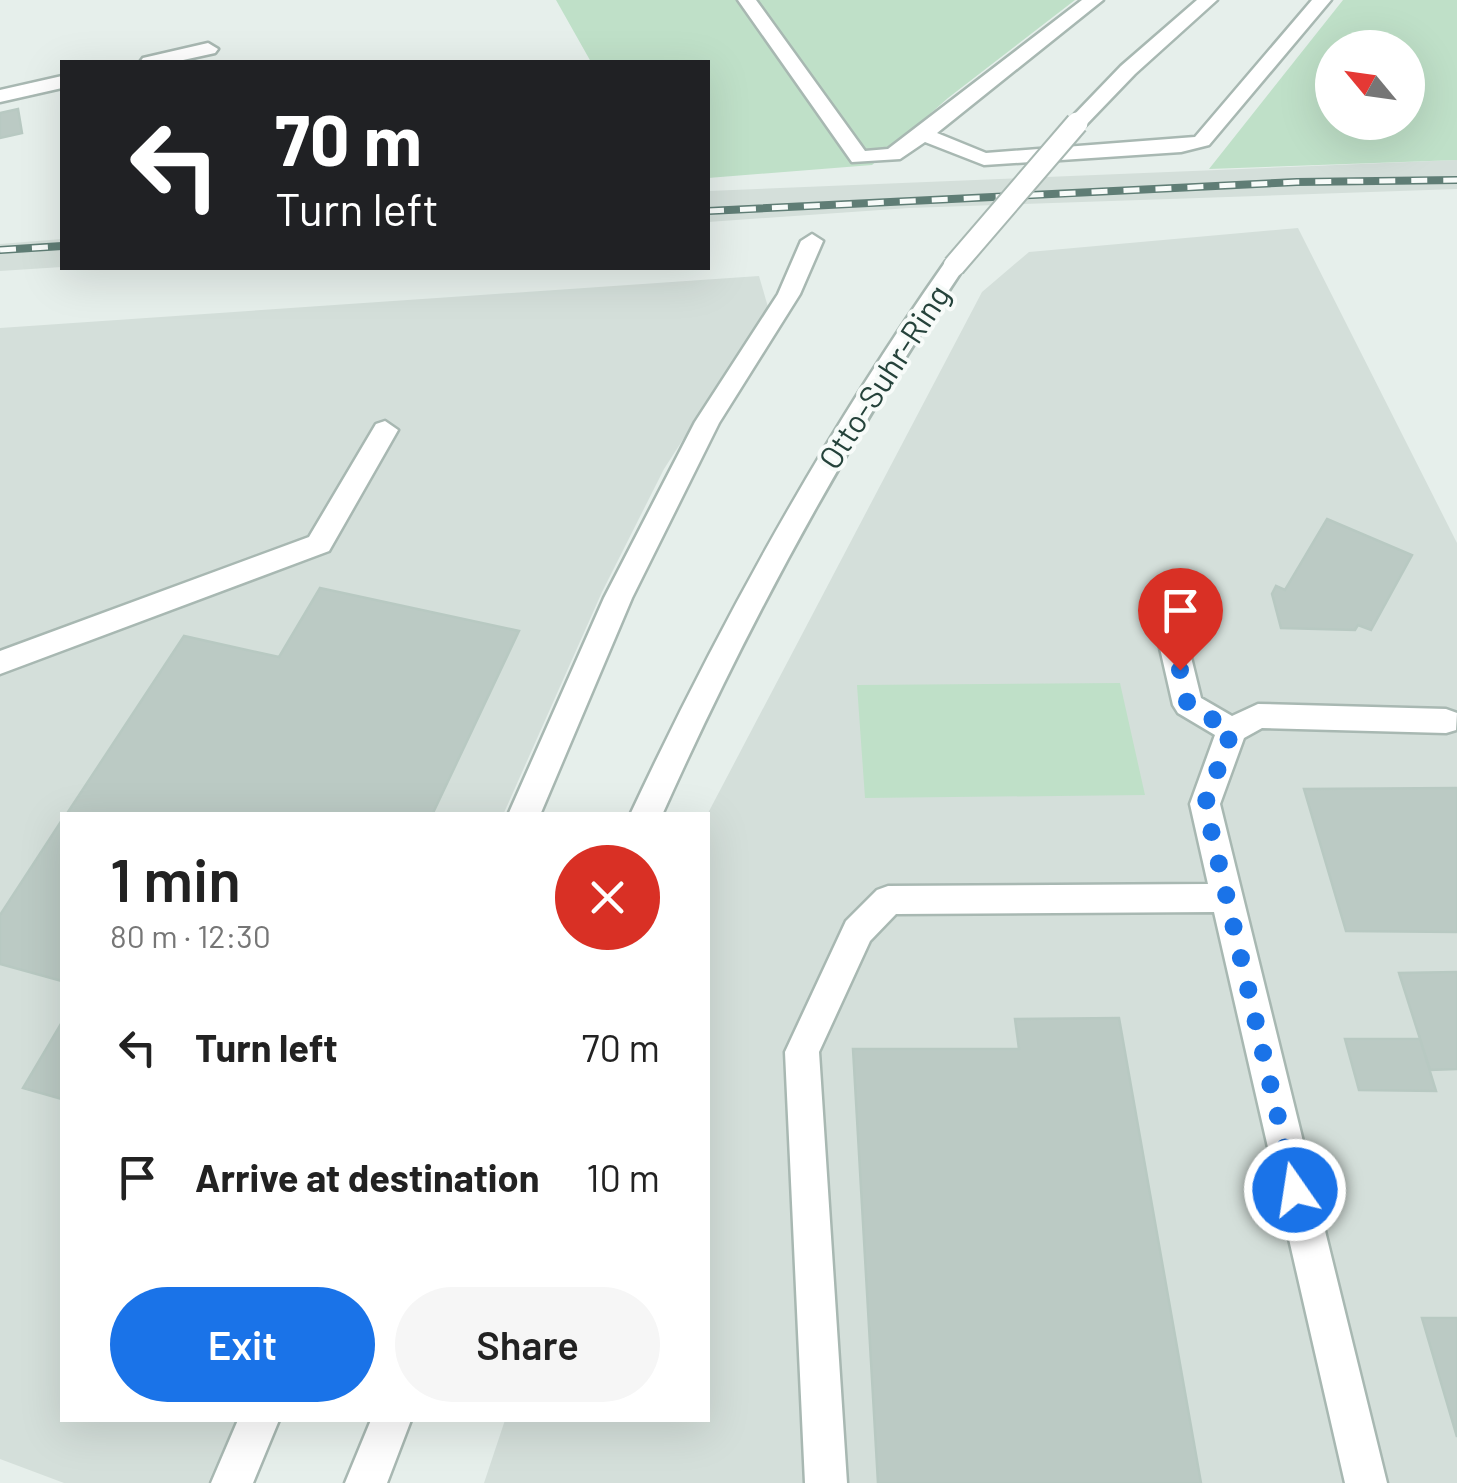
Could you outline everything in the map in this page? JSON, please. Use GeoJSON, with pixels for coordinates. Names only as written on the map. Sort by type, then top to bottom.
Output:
{"type":"FeatureCollection","features":[{"type":"Feature","properties":{"kind":"street"},"geometry":{"type":"LineString","coordinates":[[748,0],[859,158],[893,155],[1094,0]]}},
{"type":"Feature","properties":{"kind":"street","name":"Otto-Suhr-Ring"},"geometry":{"type":"LineString","coordinates":[[647,812],[781,539],[869,388],[954,266],[1077,123],[1128,70],[1208,0]]}},
{"type":"Feature","properties":{"kind":"street"},"geometry":{"type":"LineString","coordinates":[[923,134],[984,159],[1181,146],[1202,140],[1220,124],[1260,69],[1322,0]]}},
{"type":"Feature","properties":{"kind":"street"},"geometry":{"type":"LineString","coordinates":[[160,60],[208,50]]}},
{"type":"Feature","properties":{"kind":"street"},"geometry":{"type":"LineString","coordinates":[[0,96],[60,82]]}},
{"type":"Feature","properties":{"kind":"street"},"geometry":{"type":"LineString","coordinates":[[525,812],[618,598],[707,422],[788,294],[812,241]]}},
{"type":"Feature","properties":{"kind":"street"},"geometry":{"type":"LineString","coordinates":[[0,663],[319,544],[385,430]]}},
{"type":"Feature","properties":{"kind":"street"},"geometry":{"type":"LineString","coordinates":[[1163,600],[1188,706],[1232,730]]}},
{"type":"Feature","properties":{"kind":"street"},"geometry":{"type":"LineString","coordinates":[[1366,1483],[1224,898],[1205,804],[1232,730],[1258,716],[1446,721]]}},
{"type":"Feature","properties":{"kind":"street"},"geometry":{"type":"LineString","coordinates":[[826,1483],[802,1052],[858,931],[888,900],[1224,898]]}},
{"type":"Feature","properties":{"kind":"street"},"geometry":{"type":"LineString","coordinates":[[232,1483],[259,1422]]}},
{"type":"Feature","properties":{"kind":"street"},"geometry":{"type":"LineString","coordinates":[[366,1483],[390,1422]]}},
{"type":"Feature","properties":{"kind":"shaded area"},"geometry":{"type":"Polygon","coordinates":[[[1457,160],[1457,189],[909,208],[710,222],[710,191],[1457,160]]]}},
{"type":"Feature","properties":{"kind":"shaded area"},"geometry":{"type":"Polygon","coordinates":[[[1298,228],[1457,543],[1457,1483],[484,1483],[504,1422],[710,1422],[709,812],[982,292],[1029,252],[1298,228]]]}},
{"type":"Feature","properties":{"kind":"shaded area"},"geometry":{"type":"Polygon","coordinates":[[[60,239],[60,267],[0,271],[0,244],[60,239]]]}},
{"type":"Feature","properties":{"kind":"shaded area"},"geometry":{"type":"Polygon","coordinates":[[[759,276],[768,307],[664,469],[602,592],[504,812],[60,812],[60,1422],[235,1422],[208,1483],[64,1483],[0,1459],[0,328],[759,276]]]}},
{"type":"Feature","properties":{"kind":"green space"},"geometry":{"type":"Polygon","coordinates":[[[556,0],[1075,0],[948,98],[872,165],[710,178],[710,60],[590,60],[556,0]]]}},
{"type":"Feature","properties":{"kind":"green space"},"geometry":{"type":"Polygon","coordinates":[[[1343,0],[1457,0],[1457,160],[1209,169],[1315,35],[1315,140],[1425,140],[1425,30],[1319,30],[1343,0]]]}},
{"type":"Feature","properties":{"kind":"green space"},"geometry":{"type":"Polygon","coordinates":[[[1120,683],[1145,795],[865,798],[857,685],[1120,683]]]}},
{"type":"Feature","properties":{"kind":"building"},"geometry":{"type":"Polygon","coordinates":[[[18,109],[22,133],[0,138],[0,113],[18,109]]]}},
{"type":"Feature","properties":{"kind":"building"},"geometry":{"type":"Polygon","coordinates":[[[1327,519],[1412,555],[1371,630],[1358,625],[1355,630],[1281,628],[1272,594],[1276,586],[1285,590],[1327,519]]]}},
{"type":"Feature","properties":{"kind":"building"},"geometry":{"type":"Polygon","coordinates":[[[320,588],[519,631],[433,812],[68,812],[184,636],[279,657],[320,588]]]}},
{"type":"Feature","properties":{"kind":"building"},"geometry":{"type":"Polygon","coordinates":[[[1457,788],[1457,932],[1346,931],[1304,789],[1457,788]]]}},
{"type":"Feature","properties":{"kind":"building"},"geometry":{"type":"Polygon","coordinates":[[[60,823],[60,980],[0,964],[0,915],[60,823]]]}},
{"type":"Feature","properties":{"kind":"building"},"geometry":{"type":"Polygon","coordinates":[[[1457,972],[1457,1069],[1430,1070],[1399,973],[1457,972]]]}},
{"type":"Feature","properties":{"kind":"building"},"geometry":{"type":"Polygon","coordinates":[[[1119,1018],[1201,1483],[878,1483],[853,1049],[1019,1049],[1015,1019],[1119,1018]]]}},
{"type":"Feature","properties":{"kind":"building"},"geometry":{"type":"Polygon","coordinates":[[[60,1025],[60,1098],[23,1088],[60,1025]]]}},
{"type":"Feature","properties":{"kind":"building"},"geometry":{"type":"Polygon","coordinates":[[[1345,1039],[1420,1039],[1436,1091],[1359,1090],[1345,1039]]]}},
{"type":"Feature","properties":{"kind":"building"},"geometry":{"type":"Polygon","coordinates":[[[1422,1318],[1457,1318],[1457,1437],[1422,1318]]]}},
{"type":"Feature","properties":{"kind":"railway"},"geometry":{"type":"LineString","coordinates":[[710,211],[1297,182],[1457,180]]}},
{"type":"Feature","properties":{"kind":"railway"},"geometry":{"type":"LineString","coordinates":[[0,250],[60,246]]}},
{"type":"Feature","properties":{"kind":"route"},"geometry":{"type":"LineString","coordinates":[[1180,670],[1188,706],[1232,730],[1205,804],[1295,1190]]}}]}
